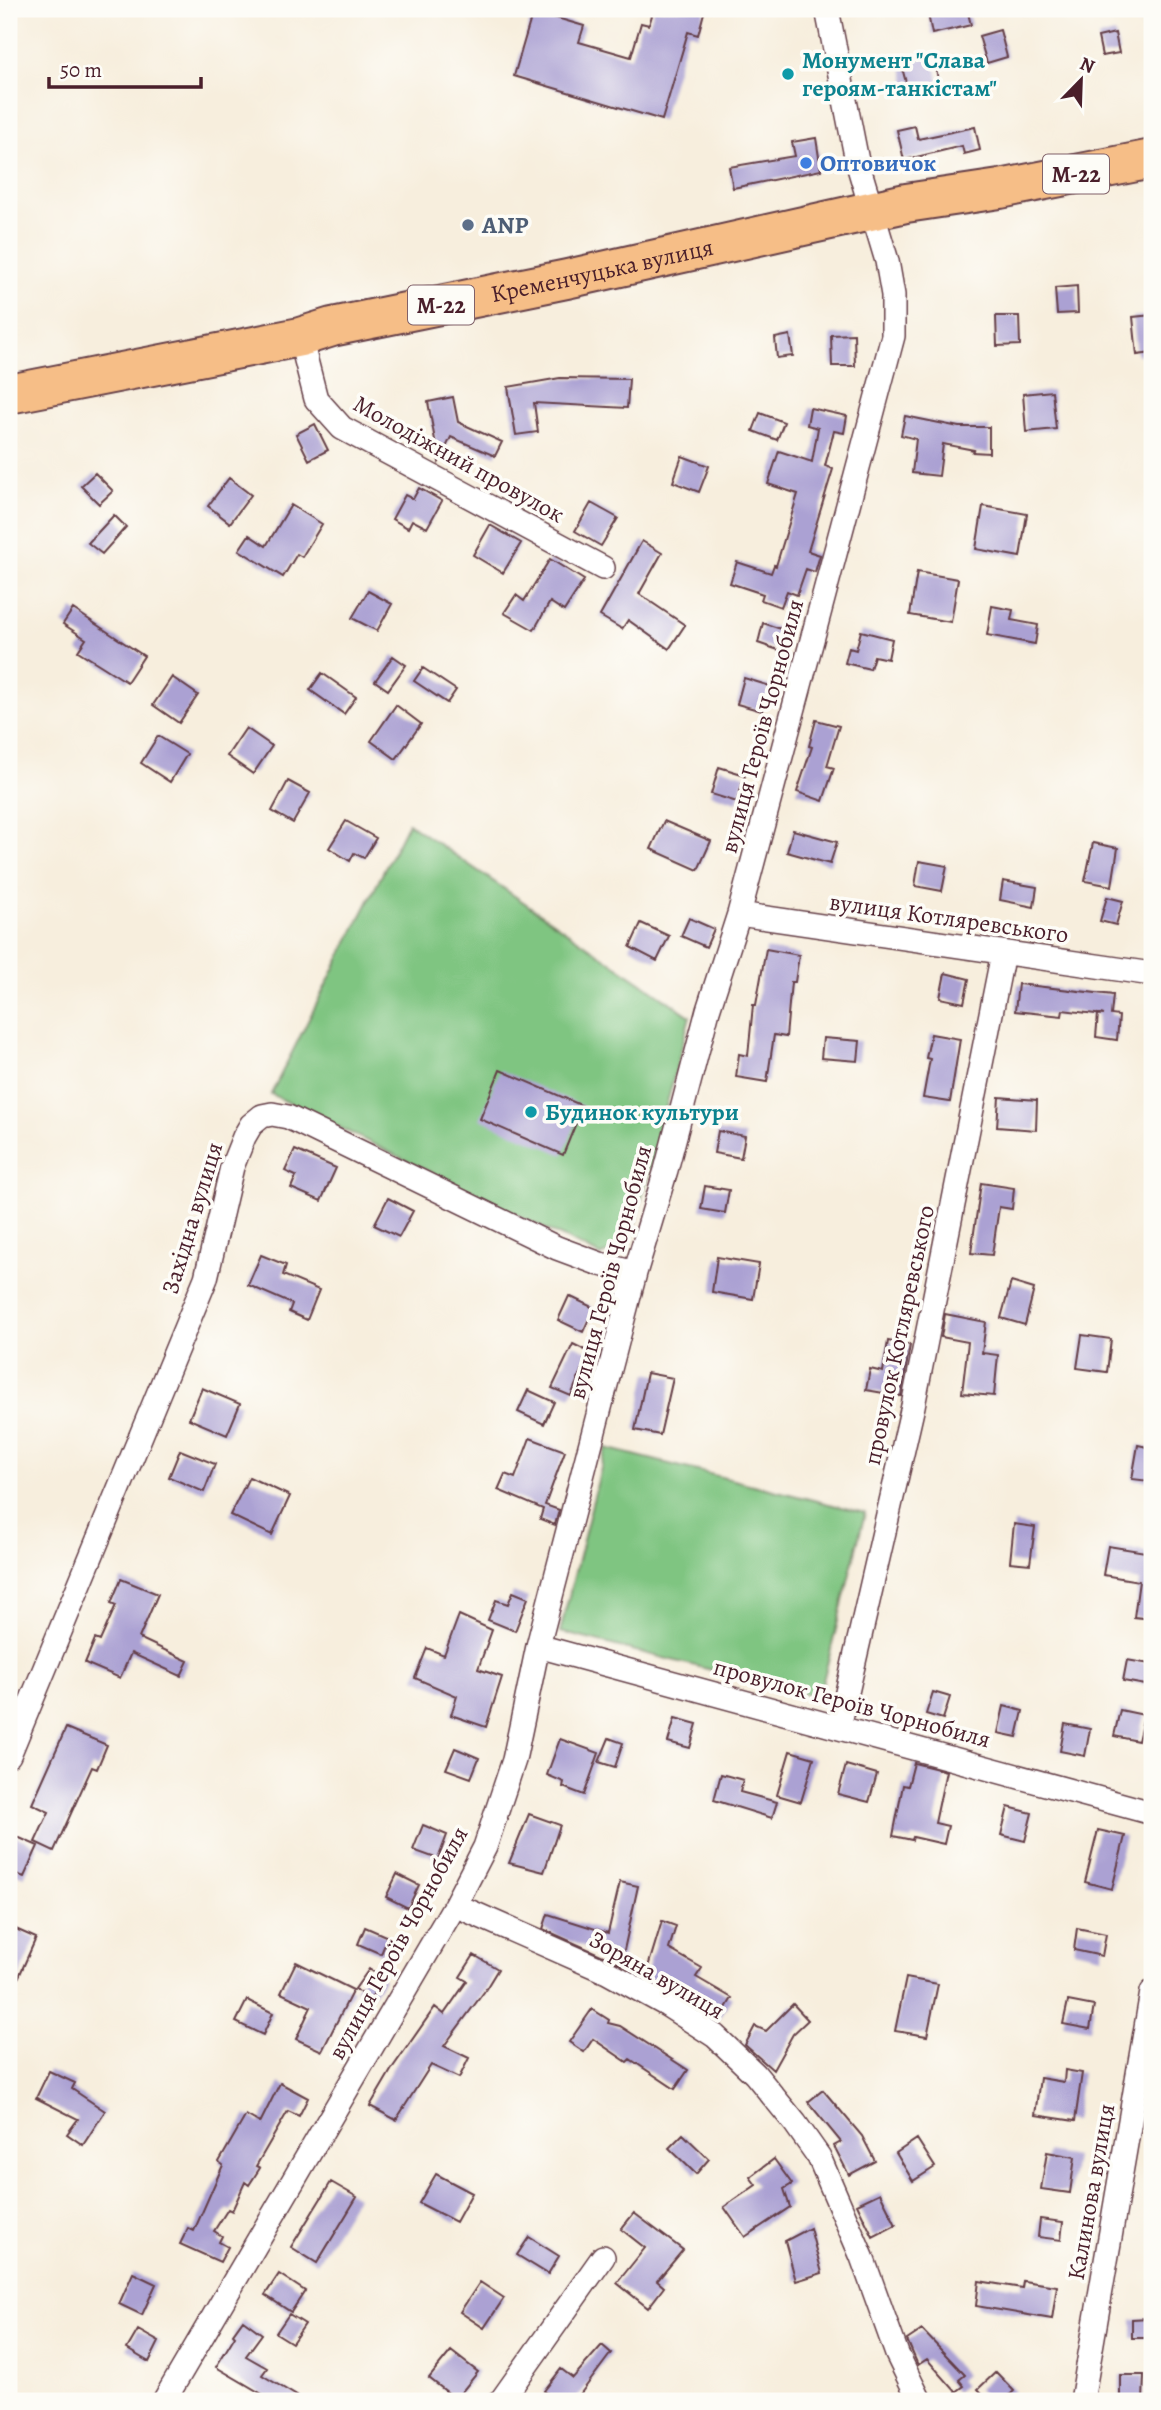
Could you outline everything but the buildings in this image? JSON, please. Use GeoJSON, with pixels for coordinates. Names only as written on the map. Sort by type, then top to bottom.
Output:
{"type":"FeatureCollection","features":[{"type":"Feature","properties":{"kind":"highway","name":"Кременчуцька вулиця"},"geometry":{"type":"LineString","coordinates":[[9,394],[300,337],[332,327],[567,279],[906,203],[1000,189],[1152,159]]}},
{"type":"Feature","properties":{"kind":"street","name":"вулиця Героїв Чорнобиля"},"geometry":{"type":"LineString","coordinates":[[164,2401],[455,1905],[485,1846],[514,1760],[538,1646],[635,1273],[666,1170],[708,1010],[739,914],[893,336],[893,295],[887,261],[857,161],[827,9]]}},
{"type":"Feature","properties":{"kind":"street","name":"Молодіжний провулок"},"geometry":{"type":"LineString","coordinates":[[300,337],[316,399],[342,428],[603,568]]}},
{"type":"Feature","properties":{"kind":"street","name":"вулиця Котляревського"},"geometry":{"type":"LineString","coordinates":[[739,914],[1152,974]]}},
{"type":"Feature","properties":{"kind":"street","name":"провулок Котляревського"},"geometry":{"type":"LineString","coordinates":[[839,1727],[914,1406],[1003,953]]}},
{"type":"Feature","properties":{"kind":"street","name":"Західна вулиця"},"geometry":{"type":"LineString","coordinates":[[9,1755],[205,1278],[232,1167],[251,1125],[262,1116],[272,1114],[288,1117],[557,1248],[600,1264],[635,1273]]}},
{"type":"Feature","properties":{"kind":"street","name":"провулок Героїв Чорнобиля"},"geometry":{"type":"LineString","coordinates":[[538,1646],[1152,1813]]}},
{"type":"Feature","properties":{"kind":"street","name":"Зоряна вулиця"},"geometry":{"type":"LineString","coordinates":[[455,1905],[607,1972],[643,1992],[715,2036],[755,2074],[819,2157],[862,2257],[897,2354],[920,2401]]}},
{"type":"Feature","properties":{"kind":"street","name":"Калинова вулиця"},"geometry":{"type":"LineString","coordinates":[[1082,2401],[1152,1992]]}},
{"type":"Feature","properties":{"kind":"street"},"geometry":{"type":"LineString","coordinates":[[501,2401],[603,2257]]}},
{"type":"Feature","properties":{"kind":"green space"},"geometry":{"type":"Polygon","coordinates":[[[408,823],[690,1016],[630,1243],[601,1256],[271,1094],[408,823]]]}},
{"type":"Feature","properties":{"kind":"green space"},"geometry":{"type":"Polygon","coordinates":[[[606,1448],[865,1513],[819,1697],[560,1632],[606,1448]]]}},
{"type":"Feature","properties":{"kind":"place","name":"Монумент \"Слава героям-танкістам\""},"geometry":{"type":"Point","coordinates":[788,74]}},
{"type":"Feature","properties":{"kind":"place","name":"Оптовичок"},"geometry":{"type":"Point","coordinates":[806,163]}},
{"type":"Feature","properties":{"kind":"place","name":"ANP"},"geometry":{"type":"Point","coordinates":[468,225]}},
{"type":"Feature","properties":{"kind":"place","name":"Будинок культури"},"geometry":{"type":"Point","coordinates":[531,1112]}}]}
